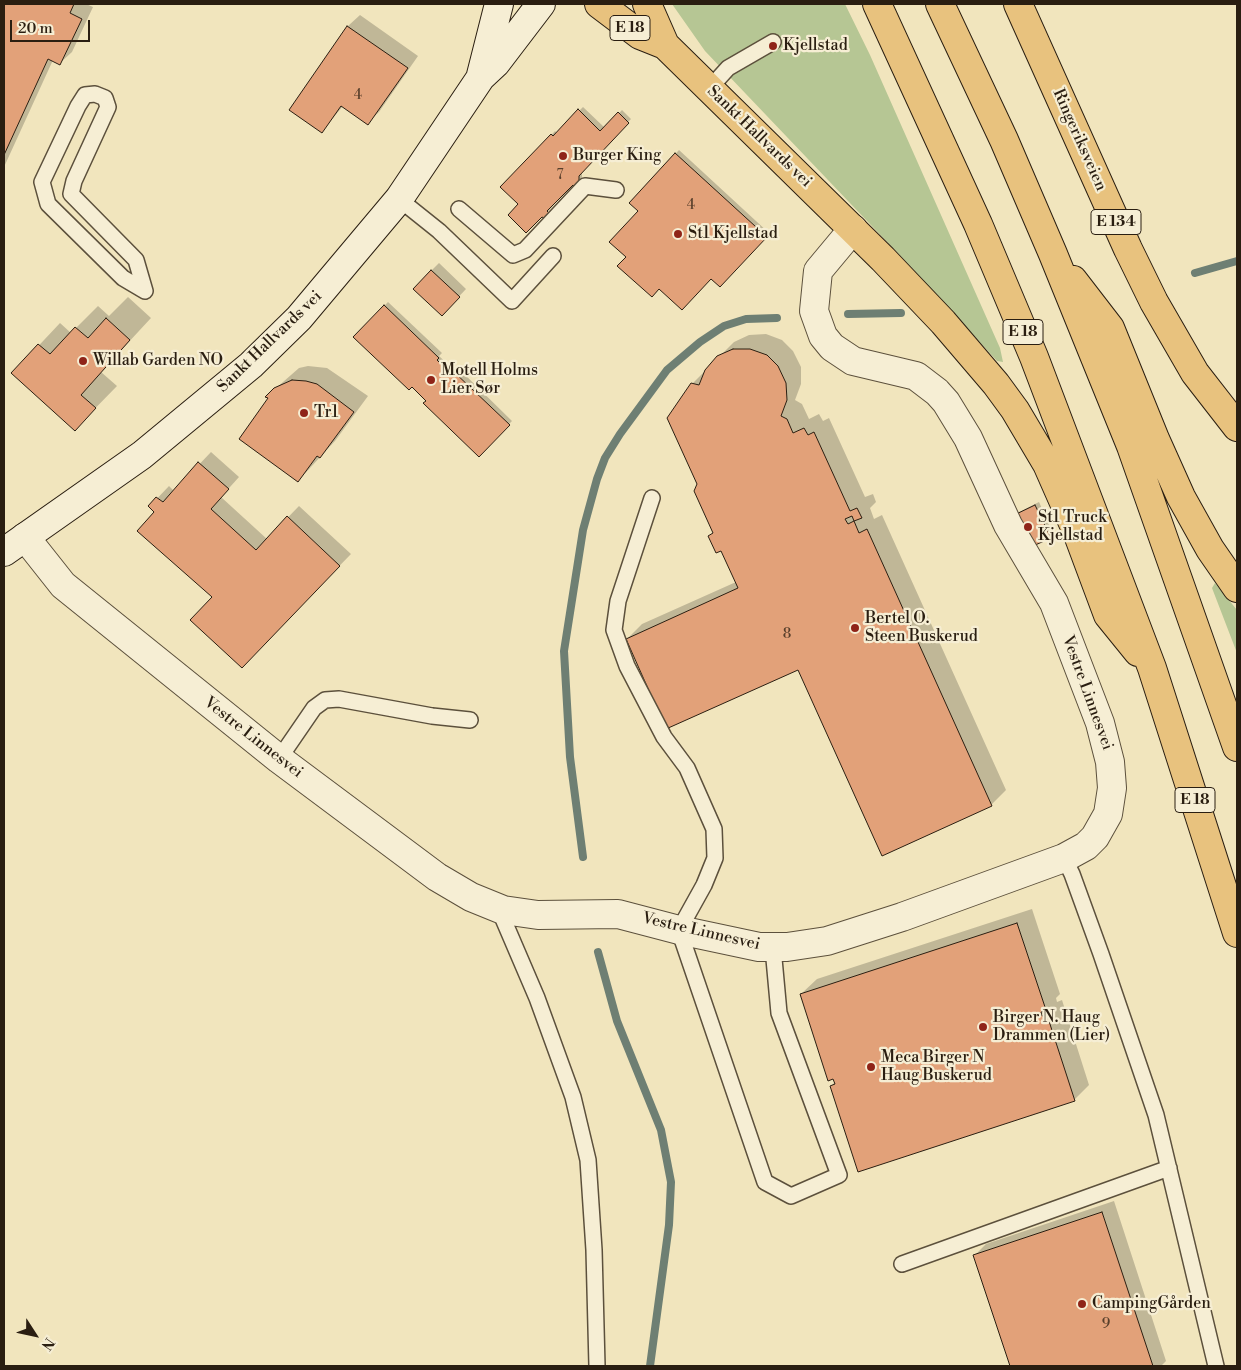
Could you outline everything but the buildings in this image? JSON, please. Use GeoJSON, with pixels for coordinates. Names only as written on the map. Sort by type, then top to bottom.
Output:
{"type":"FeatureCollection","features":[{"type":"Feature","properties":{"kind":"highway","name":"Sankt Hallvards vei"},"geometry":{"type":"LineString","coordinates":[[599,4],[640,35],[665,45]]}},
{"type":"Feature","properties":{"kind":"highway","name":"Sankt Hallvards vei"},"geometry":{"type":"LineString","coordinates":[[647,4],[665,45],[853,229]]}},
{"type":"Feature","properties":{"kind":"highway","name":"E 18"},"geometry":{"type":"LineString","coordinates":[[877,4],[974,215],[1030,348],[1152,668],[1237,933]]}},
{"type":"Feature","properties":{"kind":"highway"},"geometry":{"type":"LineString","coordinates":[[940,4],[1004,140],[1053,254],[1158,520],[1237,747]]}},
{"type":"Feature","properties":{"kind":"highway","name":"Ringeriksveien"},"geometry":{"type":"LineString","coordinates":[[1018,4],[1124,240],[1154,302],[1195,373],[1237,427]]}},
{"type":"Feature","properties":{"kind":"highway","name":"E 18"},"geometry":{"type":"LineString","coordinates":[[853,229],[944,322],[996,384],[1015,410],[1043,456],[1064,499],[1108,616],[1152,668]]}},
{"type":"Feature","properties":{"kind":"highway"},"geometry":{"type":"LineString","coordinates":[[1053,254],[1110,328],[1154,439],[1181,497],[1210,549],[1237,588]]}},
{"type":"Feature","properties":{"kind":"street","name":"Sankt Hallvards vei"},"geometry":{"type":"LineString","coordinates":[[481,77],[499,4]]}},
{"type":"Feature","properties":{"kind":"street","name":"Sankt Hallvards vei"},"geometry":{"type":"LineString","coordinates":[[15,545],[142,455],[250,365],[324,290],[399,200],[481,77],[496,63],[541,4]]}},
{"type":"Feature","properties":{"kind":"street","name":"Vestre Linnesvei"},"geometry":{"type":"LineString","coordinates":[[15,545],[279,759],[437,878],[471,897],[503,910],[538,915],[618,914],[680,930],[759,947],[773,948],[827,941],[902,917],[1064,858],[1086,846],[1096,837],[1108,814],[1112,788],[1108,750],[1100,723],[1054,603],[1008,525],[968,438],[946,402],[927,383],[910,374],[853,361],[842,355],[823,336],[814,311],[818,271],[853,229]]}},
{"type":"Feature","properties":{"kind":"lane"},"geometry":{"type":"LineString","coordinates":[[709,89],[728,68],[773,42]]}},
{"type":"Feature","properties":{"kind":"lane"},"geometry":{"type":"LineString","coordinates":[[95,94],[105,98],[108,107],[74,181],[71,194],[136,260],[145,291],[123,278],[48,204],[42,182],[85,95],[95,94]]}},
{"type":"Feature","properties":{"kind":"lane"},"geometry":{"type":"LineString","coordinates":[[459,209],[513,255],[525,250],[585,186],[616,190]]}},
{"type":"Feature","properties":{"kind":"lane"},"geometry":{"type":"LineString","coordinates":[[399,200],[439,231],[512,301],[553,256]]}},
{"type":"Feature","properties":{"kind":"lane"},"geometry":{"type":"LineString","coordinates":[[652,498],[618,601],[614,630],[627,666],[664,737],[687,768],[714,829],[714,858],[704,885],[680,930],[765,1182],[791,1196],[839,1176],[779,1013],[773,948]]}},
{"type":"Feature","properties":{"kind":"lane"},"geometry":{"type":"LineString","coordinates":[[279,759],[314,708],[325,700],[339,699],[432,716],[470,720]]}},
{"type":"Feature","properties":{"kind":"lane"},"geometry":{"type":"LineString","coordinates":[[1064,858],[1072,874],[1102,954],[1116,1003],[1140,1065],[1169,1168],[1216,1366]]}},
{"type":"Feature","properties":{"kind":"lane"},"geometry":{"type":"LineString","coordinates":[[503,910],[504,921],[537,998],[573,1097],[588,1160],[594,1250],[596,1366]]}},
{"type":"Feature","properties":{"kind":"lane"},"geometry":{"type":"LineString","coordinates":[[902,1264],[1169,1168]]}},
{"type":"Feature","properties":{"kind":"green space"},"geometry":{"type":"Polygon","coordinates":[[[672,4],[845,4],[870,55],[1000,348],[1003,362],[997,361],[909,265],[705,51],[672,4]]]}},
{"type":"Feature","properties":{"kind":"green space"},"geometry":{"type":"Polygon","coordinates":[[[1215,583],[1237,610],[1237,653],[1212,588],[1215,583]]]}},
{"type":"Feature","properties":{"kind":"waterway"},"geometry":{"type":"LineString","coordinates":[[1195,273],[1237,261]]}},
{"type":"Feature","properties":{"kind":"waterway"},"geometry":{"type":"LineString","coordinates":[[848,314],[901,313]]}},
{"type":"Feature","properties":{"kind":"waterway"},"geometry":{"type":"LineString","coordinates":[[583,857],[570,757],[564,651],[583,530],[597,479],[605,458],[620,434],[667,370],[700,342],[724,326],[746,319],[777,318]]}},
{"type":"Feature","properties":{"kind":"waterway"},"geometry":{"type":"LineString","coordinates":[[598,952],[617,1021],[661,1130],[671,1182],[669,1225],[650,1366]]}},
{"type":"Feature","properties":{"kind":"place","name":"Kjellstad"},"geometry":{"type":"Point","coordinates":[773,46]}},
{"type":"Feature","properties":{"kind":"place","name":"Burger King"},"geometry":{"type":"Point","coordinates":[563,156]}},
{"type":"Feature","properties":{"kind":"place","name":"St1 Kjellstad"},"geometry":{"type":"Point","coordinates":[678,234]}},
{"type":"Feature","properties":{"kind":"place","name":"Willab Garden NO"},"geometry":{"type":"Point","coordinates":[83,361]}},
{"type":"Feature","properties":{"kind":"place","name":"Motell Holms Lier Sør"},"geometry":{"type":"Point","coordinates":[431,380]}},
{"type":"Feature","properties":{"kind":"place","name":"Tr1"},"geometry":{"type":"Point","coordinates":[304,413]}},
{"type":"Feature","properties":{"kind":"place","name":"St1 Truck Kjellstad"},"geometry":{"type":"Point","coordinates":[1028,527]}},
{"type":"Feature","properties":{"kind":"place","name":"Bertel O. Steen Buskerud"},"geometry":{"type":"Point","coordinates":[855,628]}},
{"type":"Feature","properties":{"kind":"place","name":"Birger N. Haug Drammen (Lier)"},"geometry":{"type":"Point","coordinates":[983,1027]}},
{"type":"Feature","properties":{"kind":"place","name":"Meca Birger N Haug Buskerud"},"geometry":{"type":"Point","coordinates":[871,1067]}},
{"type":"Feature","properties":{"kind":"place","name":"CampingGården"},"geometry":{"type":"Point","coordinates":[1082,1304]}}]}
